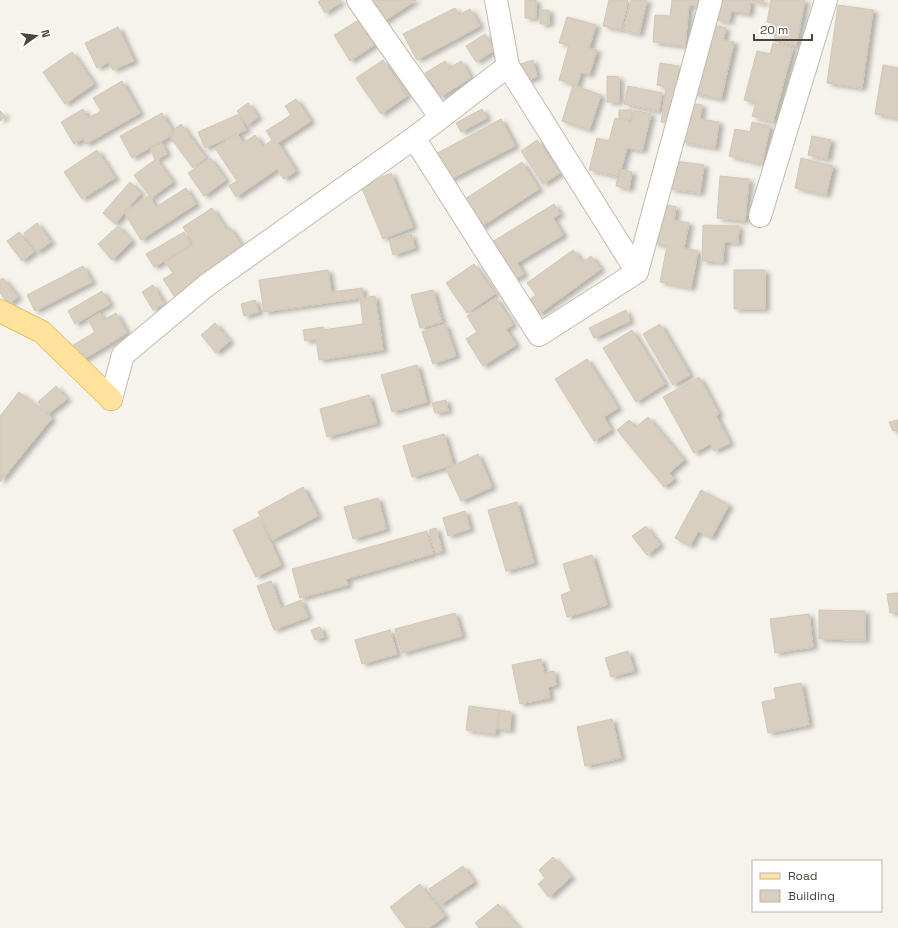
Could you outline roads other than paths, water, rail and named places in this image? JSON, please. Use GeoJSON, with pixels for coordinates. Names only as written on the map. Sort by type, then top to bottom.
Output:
{"type":"FeatureCollection","features":[{"type":"Feature","properties":{"kind":"main road"},"geometry":{"type":"LineString","coordinates":[[0,311],[42,332],[111,400]]}},
{"type":"Feature","properties":{"kind":"street"},"geometry":{"type":"LineString","coordinates":[[358,0],[440,117]]}},
{"type":"Feature","properties":{"kind":"street"},"geometry":{"type":"LineString","coordinates":[[496,0],[508,66],[637,272]]}},
{"type":"Feature","properties":{"kind":"street"},"geometry":{"type":"LineString","coordinates":[[414,138],[539,335],[637,272],[711,0]]}},
{"type":"Feature","properties":{"kind":"street"},"geometry":{"type":"LineString","coordinates":[[760,216],[826,0]]}},
{"type":"Feature","properties":{"kind":"street"},"geometry":{"type":"LineString","coordinates":[[111,400],[123,355],[207,285],[414,138],[508,66]]}}]}
